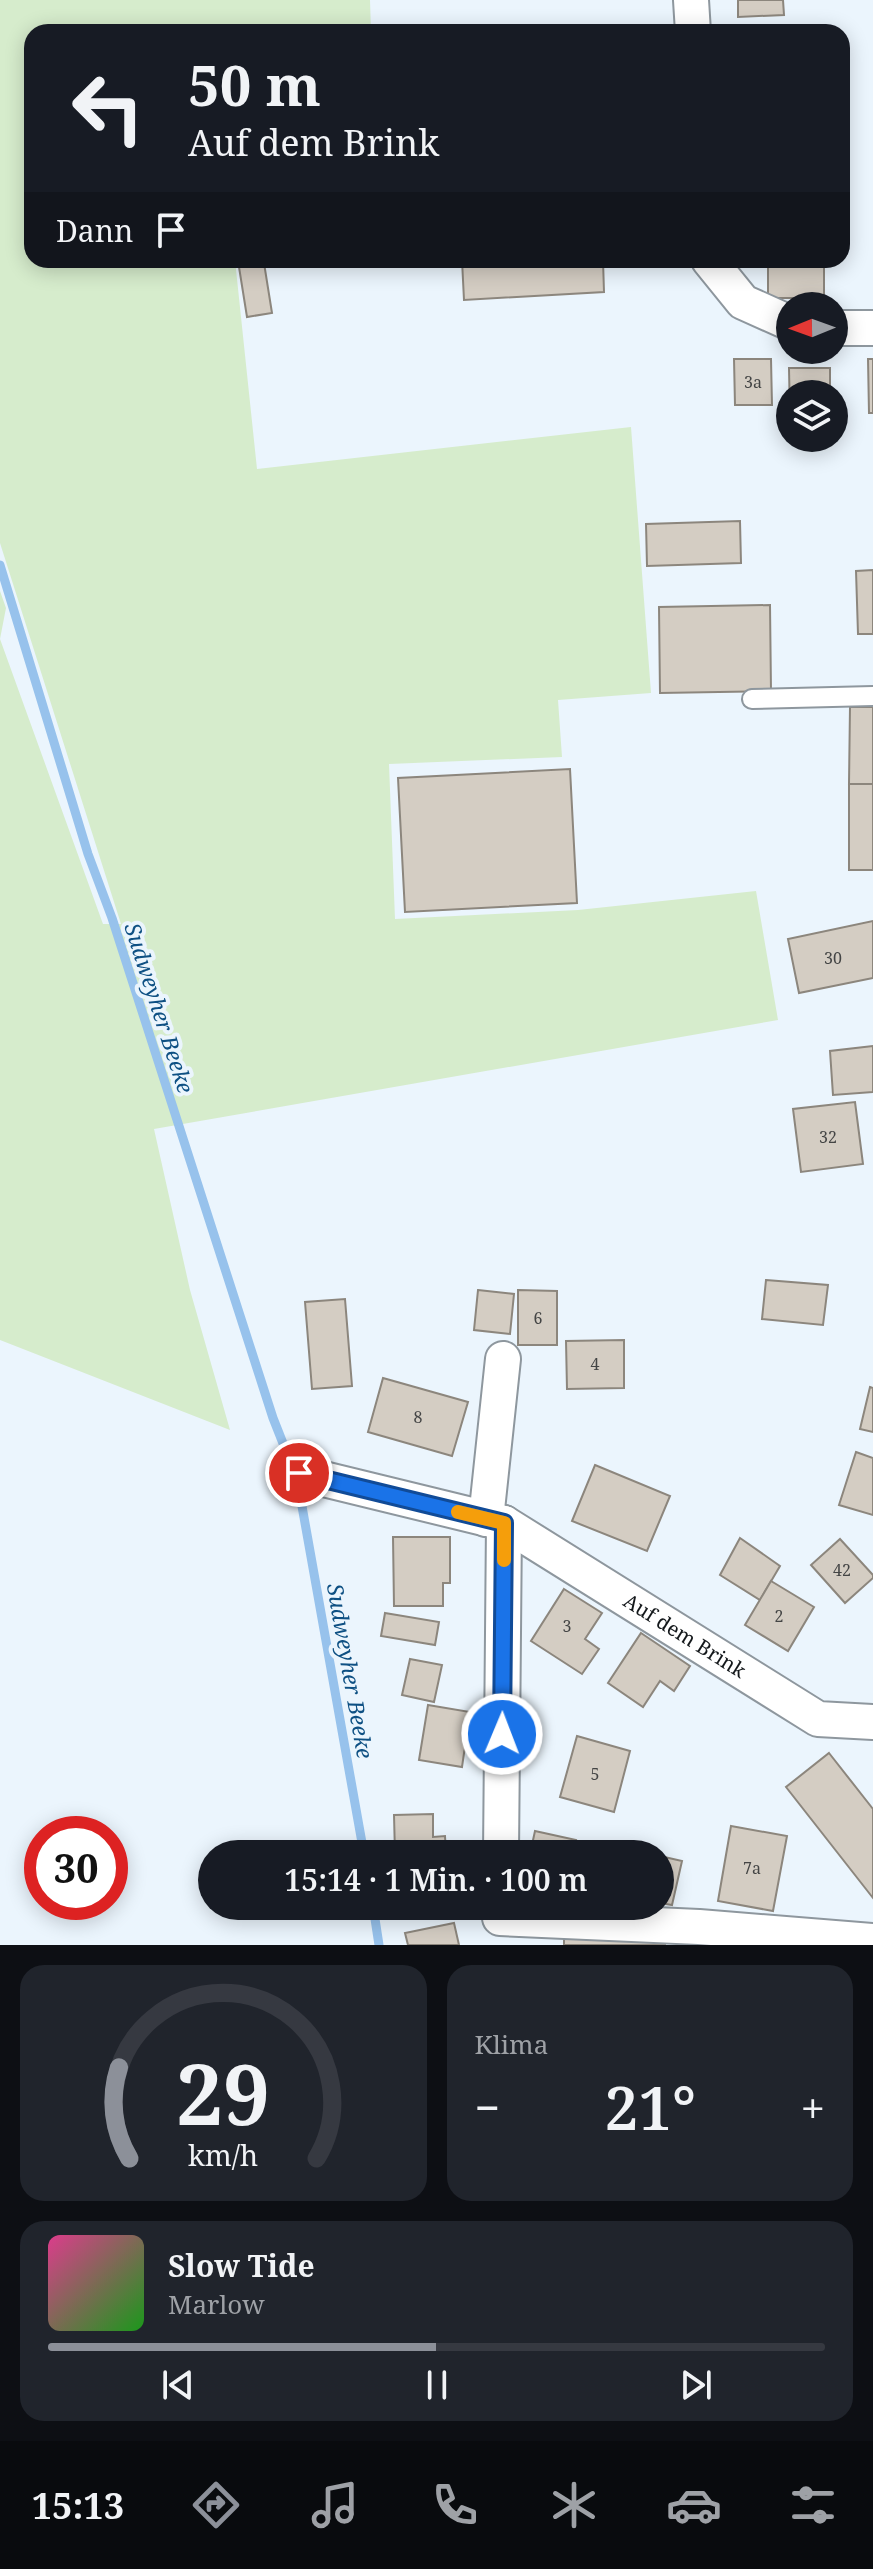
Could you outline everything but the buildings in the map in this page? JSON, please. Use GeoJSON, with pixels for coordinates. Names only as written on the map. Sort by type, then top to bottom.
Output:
{"type":"FeatureCollection","features":[{"type":"Feature","properties":{"kind":"street"},"geometry":{"type":"LineString","coordinates":[[691,0],[692,24]]}},
{"type":"Feature","properties":{"kind":"street"},"geometry":{"type":"LineString","coordinates":[[715,268],[743,302],[776,317]]}},
{"type":"Feature","properties":{"kind":"street"},"geometry":{"type":"LineString","coordinates":[[848,328],[873,328]]}},
{"type":"Feature","properties":{"kind":"street"},"geometry":{"type":"LineString","coordinates":[[501,1840],[495,1521],[503,1359]]}},
{"type":"Feature","properties":{"kind":"street","name":"Auf dem Brink"},"geometry":{"type":"LineString","coordinates":[[299,1473],[495,1521],[818,1719],[873,1722]]}},
{"type":"Feature","properties":{"kind":"street"},"geometry":{"type":"LineString","coordinates":[[500,1923],[699,1927],[873,1941]]}},
{"type":"Feature","properties":{"kind":"lane"},"geometry":{"type":"LineString","coordinates":[[752,699],[873,696]]}},
{"type":"Feature","properties":{"kind":"green space"},"geometry":{"type":"Polygon","coordinates":[[[0,0],[370,0],[371,24],[24,24],[24,268],[236,268],[257,469],[631,427],[651,693],[558,700],[562,757],[389,764],[395,919],[578,910],[756,891],[778,1020],[154,1129],[190,1290],[230,1430],[0,1340],[0,639],[103,924],[121,924],[0,543],[0,0]]]}},
{"type":"Feature","properties":{"kind":"green space"},"geometry":{"type":"Polygon","coordinates":[[[0,591],[6,608],[0,639],[0,591]]]}},
{"type":"Feature","properties":{"kind":"waterway","name":"Sudweyher Beeke"},"geometry":{"type":"LineString","coordinates":[[0,565],[88,854],[112,918],[273,1418],[290,1461]]}},
{"type":"Feature","properties":{"kind":"waterway","name":"Sudweyher Beeke"},"geometry":{"type":"LineString","coordinates":[[300,1495],[362,1840]]}},
{"type":"Feature","properties":{"kind":"waterway","name":"Sudweyher Beeke"},"geometry":{"type":"LineString","coordinates":[[375,1920],[379,1945]]}},
{"type":"Feature","properties":{"kind":"slow traffic"},"geometry":{"type":"LineString","coordinates":[[458,1512],[504,1523],[504,1560]]}},
{"type":"Feature","properties":{"kind":"route"},"geometry":{"type":"LineString","coordinates":[[299,1473],[504,1523],[502,1734]]}}]}
